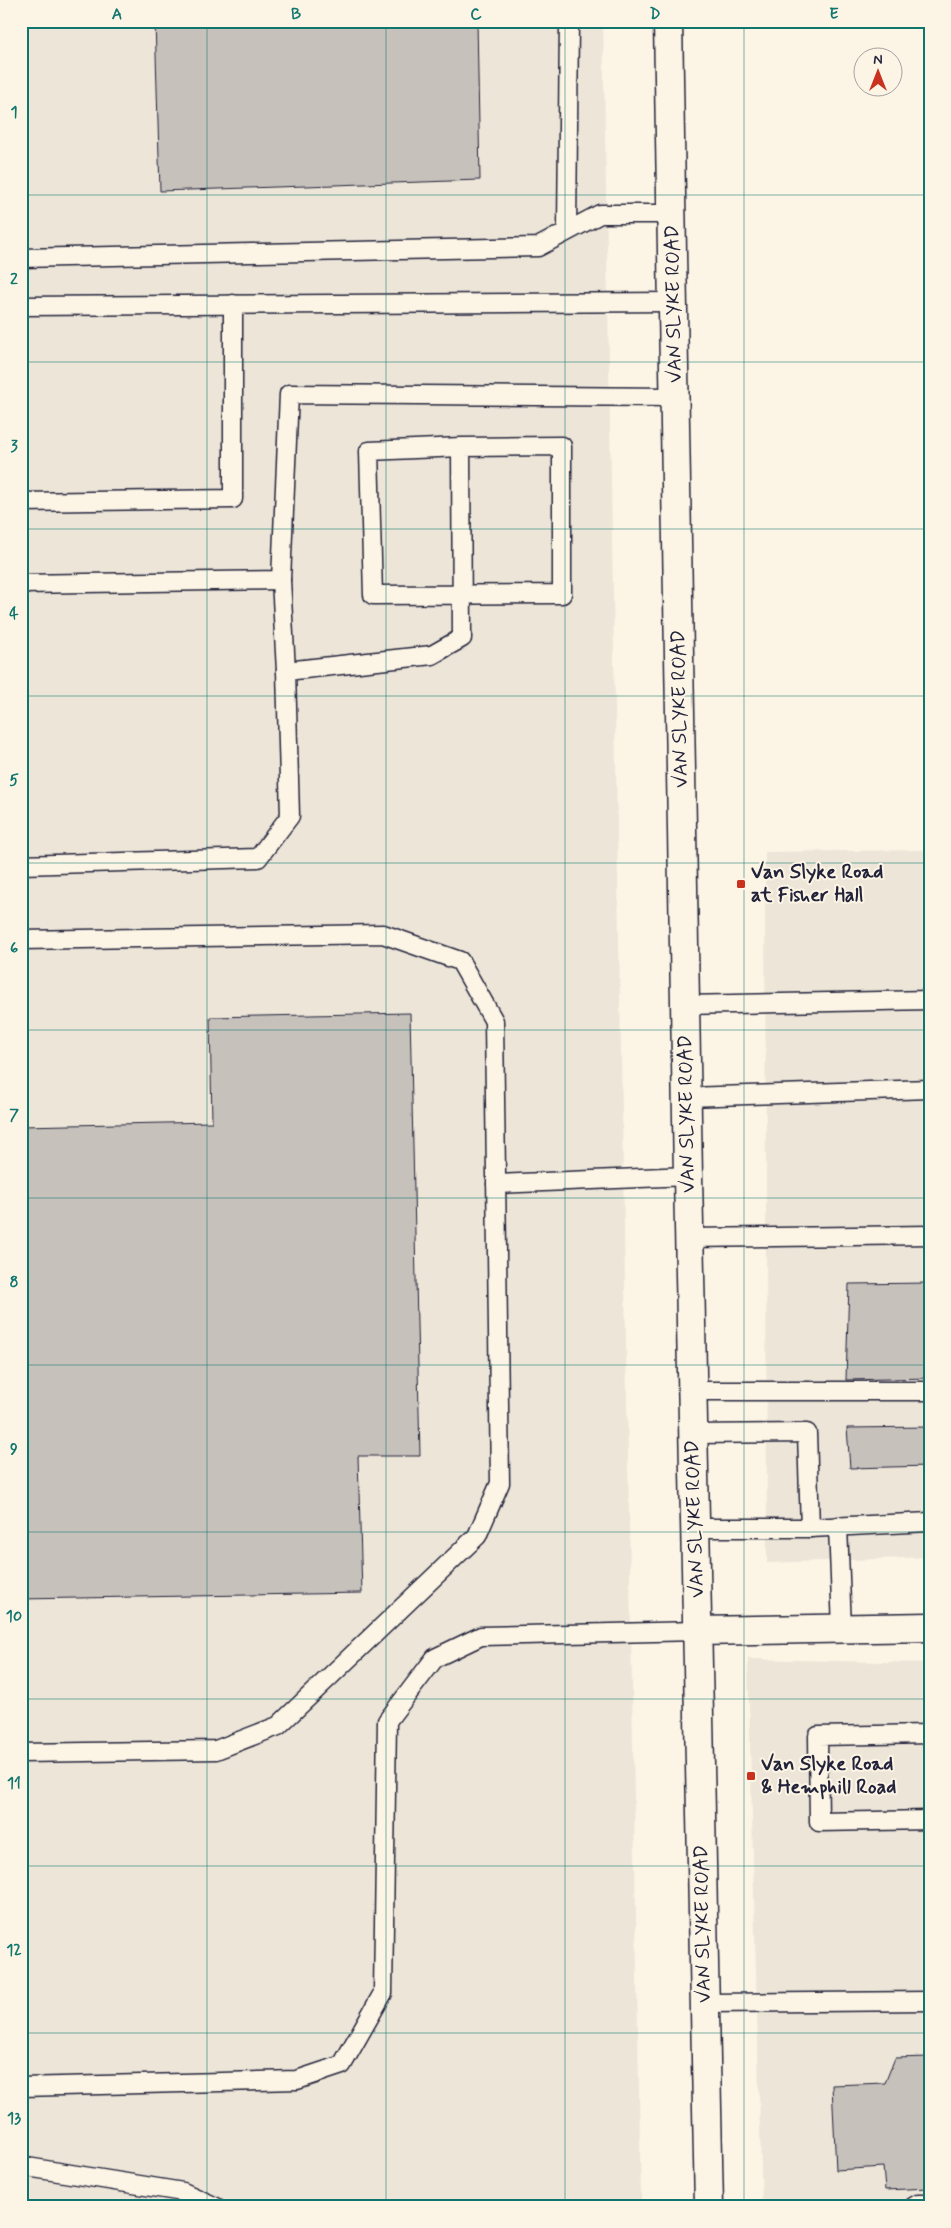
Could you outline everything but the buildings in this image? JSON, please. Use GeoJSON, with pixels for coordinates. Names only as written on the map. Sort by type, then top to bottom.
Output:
{"type":"FeatureCollection","features":[{"type":"Feature","properties":{"kind":"street","name":"VAN SLYKE ROAD"},"geometry":{"type":"LineString","coordinates":[[668,21],[692,1391],[709,2207]]}},
{"type":"Feature","properties":{"kind":"street"},"geometry":{"type":"LineString","coordinates":[[698,1631],[930,1627]]}},
{"type":"Feature","properties":{"kind":"lane"},"geometry":{"type":"LineString","coordinates":[[567,231],[568,21]]}},
{"type":"Feature","properties":{"kind":"lane"},"geometry":{"type":"LineString","coordinates":[[21,258],[538,247],[600,214],[672,214]]}},
{"type":"Feature","properties":{"kind":"lane"},"geometry":{"type":"LineString","coordinates":[[21,306],[674,302]]}},
{"type":"Feature","properties":{"kind":"lane"},"geometry":{"type":"LineString","coordinates":[[21,502],[233,499],[233,304]]}},
{"type":"Feature","properties":{"kind":"lane"},"geometry":{"type":"LineString","coordinates":[[21,865],[258,858],[290,816],[286,671],[281,580],[289,394],[675,397]]}},
{"type":"Feature","properties":{"kind":"lane"},"geometry":{"type":"LineString","coordinates":[[562,446],[562,594],[372,595],[369,450],[461,447],[562,446]]}},
{"type":"Feature","properties":{"kind":"lane"},"geometry":{"type":"LineString","coordinates":[[286,671],[432,655],[462,638],[461,447]]}},
{"type":"Feature","properties":{"kind":"lane"},"geometry":{"type":"LineString","coordinates":[[21,584],[281,580]]}},
{"type":"Feature","properties":{"kind":"lane"},"geometry":{"type":"LineString","coordinates":[[21,940],[383,934],[460,961],[494,1021],[500,1483],[476,1536],[278,1726],[216,1750],[21,1753]]}},
{"type":"Feature","properties":{"kind":"lane"},"geometry":{"type":"LineString","coordinates":[[685,1005],[930,1000]]}},
{"type":"Feature","properties":{"kind":"lane"},"geometry":{"type":"LineString","coordinates":[[688,1098],[930,1089]]}},
{"type":"Feature","properties":{"kind":"lane"},"geometry":{"type":"LineString","coordinates":[[496,1184],[688,1176]]}},
{"type":"Feature","properties":{"kind":"lane"},"geometry":{"type":"LineString","coordinates":[[690,1238],[930,1235]]}},
{"type":"Feature","properties":{"kind":"lane"},"geometry":{"type":"LineString","coordinates":[[692,1391],[930,1391]]}},
{"type":"Feature","properties":{"kind":"lane"},"geometry":{"type":"LineString","coordinates":[[693,1434],[807,1432],[810,1528]]}},
{"type":"Feature","properties":{"kind":"lane"},"geometry":{"type":"LineString","coordinates":[[696,1528],[810,1528],[930,1522]]}},
{"type":"Feature","properties":{"kind":"lane"},"geometry":{"type":"LineString","coordinates":[[838,1526],[842,1629]]}},
{"type":"Feature","properties":{"kind":"lane"},"geometry":{"type":"LineString","coordinates":[[21,2087],[297,2080],[342,2065],[383,1993],[387,1721],[435,1658],[481,1636],[698,1631]]}},
{"type":"Feature","properties":{"kind":"lane"},"geometry":{"type":"LineString","coordinates":[[930,1734],[818,1736],[819,1822],[930,1820]]}},
{"type":"Feature","properties":{"kind":"lane"},"geometry":{"type":"LineString","coordinates":[[704,2003],[930,2001]]}},
{"type":"Feature","properties":{"kind":"lane"},"geometry":{"type":"LineString","coordinates":[[21,2166],[183,2192],[216,2207]]}},
{"type":"Feature","properties":{"kind":"lane"},"geometry":{"type":"LineString","coordinates":[[913,2207],[918,2204],[930,2204]]}},
{"type":"Feature","properties":{"kind":"shaded area"},"geometry":{"type":"Polygon","coordinates":[[[21,21],[603,21],[641,2207],[21,2207],[21,21]]]}},
{"type":"Feature","properties":{"kind":"shaded area"},"geometry":{"type":"Polygon","coordinates":[[[930,850],[930,1557],[767,1563],[765,852],[930,850]]]}},
{"type":"Feature","properties":{"kind":"shaded area"},"geometry":{"type":"Polygon","coordinates":[[[748,1659],[930,1663],[930,2207],[762,2207],[748,1659]]]}},
{"type":"Feature","properties":{"kind":"place","name":"Van Slyke Road at Fisher Hall"},"geometry":{"type":"Point","coordinates":[741,884]}},
{"type":"Feature","properties":{"kind":"place","name":"Van Slyke Road & Hemphill Road"},"geometry":{"type":"Point","coordinates":[751,1776]}}]}
